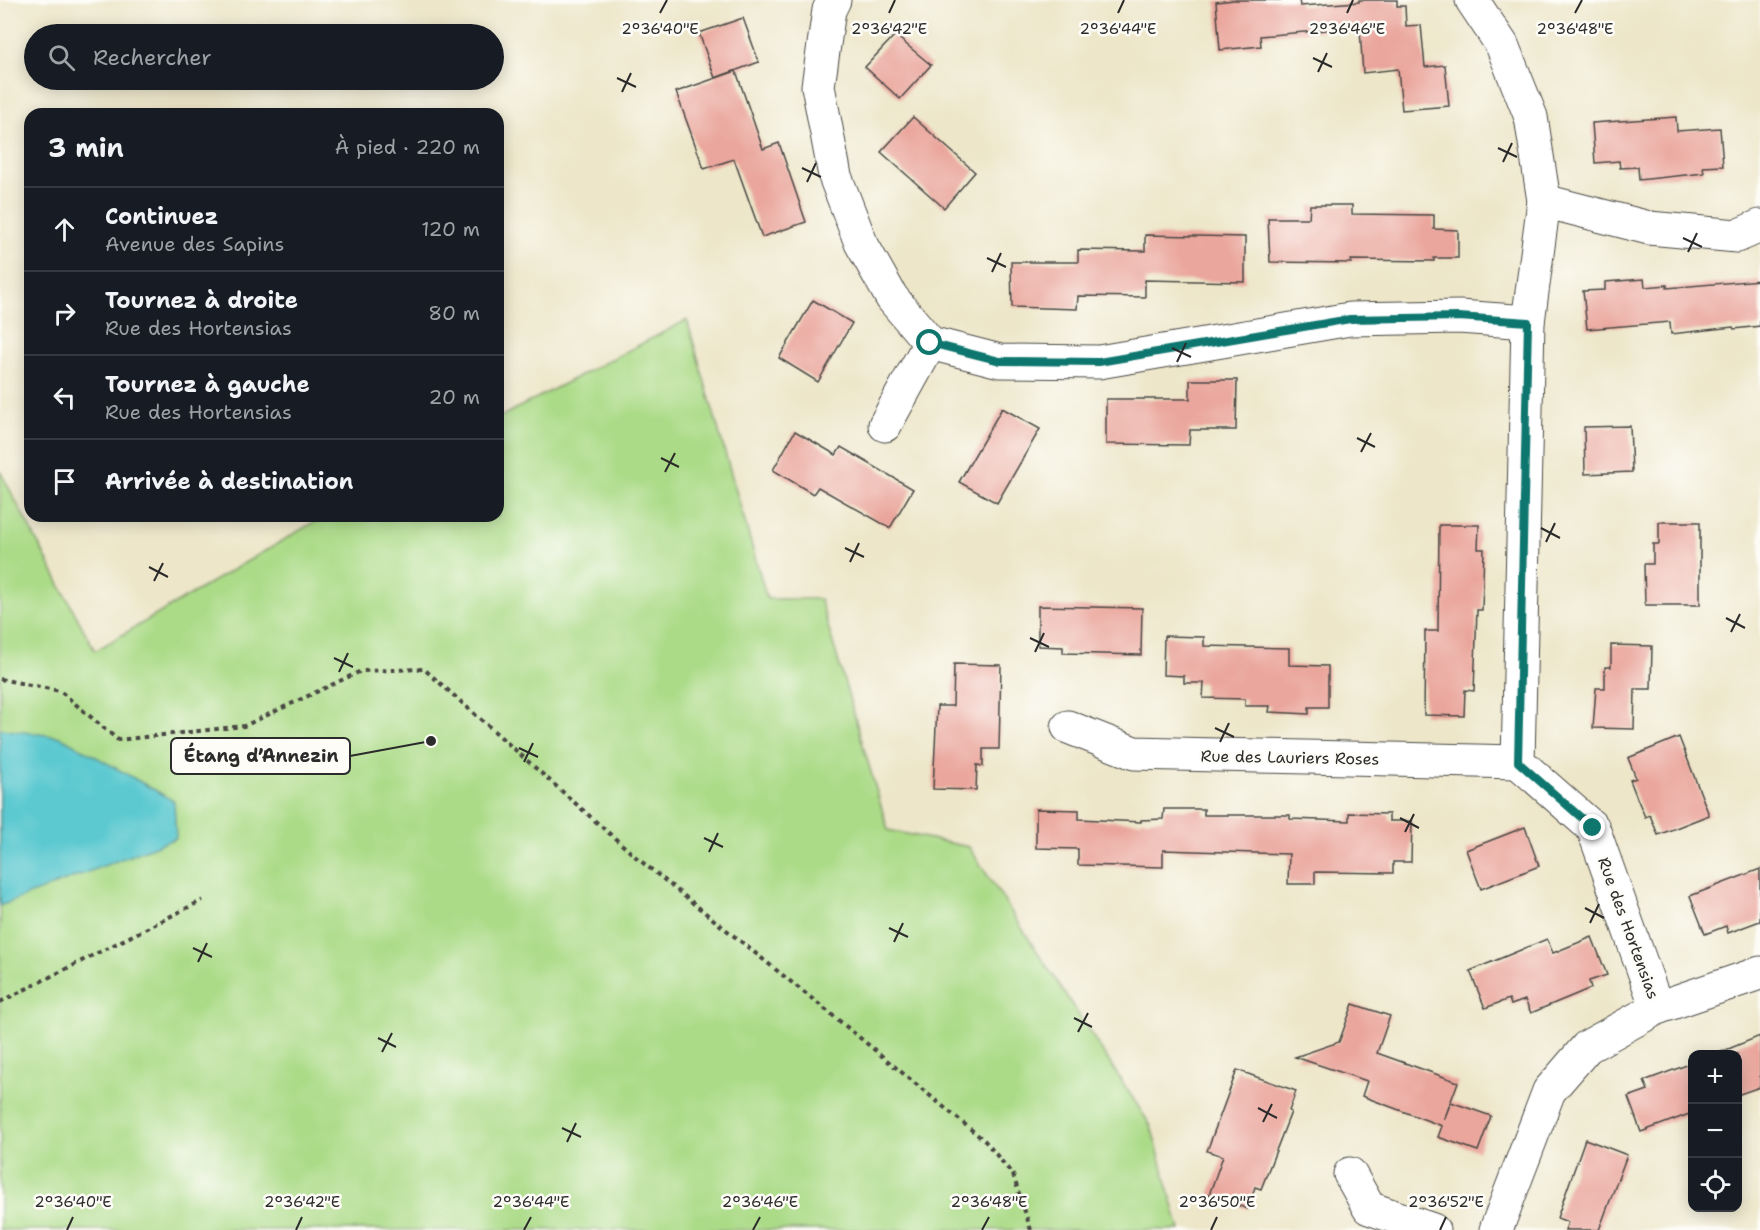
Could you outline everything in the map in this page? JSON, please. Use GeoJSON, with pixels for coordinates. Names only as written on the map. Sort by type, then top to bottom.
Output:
{"type":"FeatureCollection","features":[{"type":"Feature","properties":{"kind":"street"},"geometry":{"type":"LineString","coordinates":[[834,0],[829,10],[818,86],[835,176],[861,243],[886,288],[930,343],[1000,361],[1099,362],[1350,319],[1459,317],[1528,322]]}},
{"type":"Feature","properties":{"kind":"street"},"geometry":{"type":"LineString","coordinates":[[1472,0],[1502,45],[1531,117],[1544,201],[1528,322],[1518,762]]}},
{"type":"Feature","properties":{"kind":"street"},"geometry":{"type":"LineString","coordinates":[[1544,201],[1649,228],[1737,236],[1760,226]]}},
{"type":"Feature","properties":{"kind":"street"},"geometry":{"type":"LineString","coordinates":[[885,425],[930,343]]}},
{"type":"Feature","properties":{"kind":"street","name":"Rue des Lauriers Roses"},"geometry":{"type":"LineString","coordinates":[[1068,727],[1134,753],[1518,762]]}},
{"type":"Feature","properties":{"kind":"street","name":"Rue des Hortensias"},"geometry":{"type":"LineString","coordinates":[[1518,762],[1593,828],[1657,1008]]}},
{"type":"Feature","properties":{"kind":"street"},"geometry":{"type":"LineString","coordinates":[[1496,1230],[1549,1091],[1587,1047],[1657,1008],[1760,973]]}},
{"type":"Feature","properties":{"kind":"street"},"geometry":{"type":"LineString","coordinates":[[1350,1174],[1370,1208],[1434,1230]]}},
{"type":"Feature","properties":{"kind":"path"},"geometry":{"type":"LineString","coordinates":[[0,679],[60,691],[118,740],[244,726],[361,671],[424,669],[637,858],[985,1141],[1013,1175],[1030,1230]]}},
{"type":"Feature","properties":{"kind":"path"},"geometry":{"type":"LineString","coordinates":[[0,1002],[203,900]]}},
{"type":"Feature","properties":{"kind":"green space"},"geometry":{"type":"Polygon","coordinates":[[[687,320],[767,599],[820,599],[888,830],[969,847],[1151,1126],[1180,1230],[0,1230],[0,471],[24,516],[24,522],[27,522],[95,651],[314,522],[504,522],[504,415],[687,320]]]}},
{"type":"Feature","properties":{"kind":"water"},"geometry":{"type":"Polygon","coordinates":[[[0,729],[61,737],[174,801],[176,838],[0,906],[0,729]]]}},
{"type":"Feature","properties":{"kind":"building"},"geometry":{"type":"Polygon","coordinates":[[[1299,0],[1300,6],[1359,2],[1359,0],[1397,0],[1397,6],[1405,6],[1406,26],[1421,25],[1425,67],[1445,65],[1449,106],[1402,110],[1398,69],[1363,73],[1360,30],[1348,31],[1348,28],[1260,36],[1261,46],[1220,50],[1216,2],[1299,0]]]}},
{"type":"Feature","properties":{"kind":"building"},"geometry":{"type":"Polygon","coordinates":[[[743,18],[759,62],[715,78],[699,33],[743,18]]]}},
{"type":"Feature","properties":{"kind":"building"},"geometry":{"type":"Polygon","coordinates":[[[895,35],[931,65],[900,99],[865,67],[895,35]]]}},
{"type":"Feature","properties":{"kind":"building"},"geometry":{"type":"Polygon","coordinates":[[[736,71],[763,149],[779,143],[806,222],[762,237],[734,159],[704,169],[676,92],[736,71]]]}},
{"type":"Feature","properties":{"kind":"building"},"geometry":{"type":"Polygon","coordinates":[[[913,117],[975,172],[944,208],[881,152],[913,117]]]}},
{"type":"Feature","properties":{"kind":"building"},"geometry":{"type":"Polygon","coordinates":[[[1676,117],[1677,131],[1720,128],[1723,166],[1703,167],[1704,173],[1639,180],[1638,167],[1620,168],[1619,161],[1595,163],[1592,123],[1676,117]]]}},
{"type":"Feature","properties":{"kind":"building"},"geometry":{"type":"Polygon","coordinates":[[[1310,205],[1352,205],[1352,214],[1434,215],[1434,229],[1458,230],[1458,258],[1434,258],[1434,261],[1351,260],[1351,263],[1270,262],[1268,218],[1309,218],[1310,205]]]}},
{"type":"Feature","properties":{"kind":"building"},"geometry":{"type":"Polygon","coordinates":[[[1145,235],[1245,237],[1245,282],[1145,280],[1145,297],[1078,296],[1077,309],[1012,307],[1011,262],[1078,262],[1078,250],[1145,251],[1145,235]]]}},
{"type":"Feature","properties":{"kind":"building"},"geometry":{"type":"Polygon","coordinates":[[[1644,279],[1645,287],[1667,285],[1667,288],[1760,280],[1760,326],[1671,334],[1670,322],[1587,329],[1583,291],[1605,290],[1605,282],[1644,279]]]}},
{"type":"Feature","properties":{"kind":"building"},"geometry":{"type":"Polygon","coordinates":[[[813,300],[852,323],[818,382],[779,358],[813,300]]]}},
{"type":"Feature","properties":{"kind":"building"},"geometry":{"type":"Polygon","coordinates":[[[1190,380],[1237,380],[1236,430],[1190,430],[1189,445],[1106,444],[1106,399],[1190,399],[1190,380]]]}},
{"type":"Feature","properties":{"kind":"building"},"geometry":{"type":"Polygon","coordinates":[[[1002,408],[1040,429],[997,503],[959,482],[1002,408]]]}},
{"type":"Feature","properties":{"kind":"building"},"geometry":{"type":"Polygon","coordinates":[[[1630,426],[1632,472],[1585,474],[1584,427],[1630,426]]]}},
{"type":"Feature","properties":{"kind":"building"},"geometry":{"type":"Polygon","coordinates":[[[795,431],[836,455],[841,447],[913,489],[890,528],[818,487],[813,494],[773,470],[795,431]]]}},
{"type":"Feature","properties":{"kind":"building"},"geometry":{"type":"Polygon","coordinates":[[[1659,522],[1700,522],[1700,605],[1645,605],[1644,564],[1653,564],[1653,544],[1659,544],[1659,522]]]}},
{"type":"Feature","properties":{"kind":"building"},"geometry":{"type":"Polygon","coordinates":[[[1439,525],[1479,525],[1478,549],[1484,549],[1482,610],[1477,610],[1474,691],[1465,690],[1464,716],[1424,715],[1425,631],[1438,631],[1439,525]]]}},
{"type":"Feature","properties":{"kind":"building"},"geometry":{"type":"Polygon","coordinates":[[[1038,606],[1142,608],[1141,655],[1063,653],[1063,647],[1038,646],[1038,606]]]}},
{"type":"Feature","properties":{"kind":"building"},"geometry":{"type":"Polygon","coordinates":[[[1164,636],[1204,637],[1204,646],[1289,648],[1289,665],[1328,666],[1328,707],[1309,707],[1309,714],[1269,712],[1270,706],[1245,706],[1245,699],[1203,698],[1204,683],[1184,683],[1184,676],[1163,675],[1164,636]]]}},
{"type":"Feature","properties":{"kind":"building"},"geometry":{"type":"Polygon","coordinates":[[[1611,645],[1652,646],[1651,689],[1635,689],[1634,729],[1593,728],[1596,688],[1605,688],[1605,667],[1611,667],[1611,645]]]}},
{"type":"Feature","properties":{"kind":"building"},"geometry":{"type":"Polygon","coordinates":[[[954,664],[1001,665],[999,749],[983,749],[983,766],[977,765],[976,790],[933,789],[937,706],[953,706],[954,664]]]}},
{"type":"Feature","properties":{"kind":"building"},"geometry":{"type":"Polygon","coordinates":[[[1679,737],[1709,815],[1658,835],[1650,815],[1645,817],[1637,798],[1630,780],[1636,778],[1628,758],[1679,737]]]}},
{"type":"Feature","properties":{"kind":"building"},"geometry":{"type":"Polygon","coordinates":[[[1036,809],[1079,810],[1079,819],[1141,822],[1141,820],[1163,819],[1164,809],[1204,809],[1204,815],[1290,815],[1290,819],[1349,821],[1349,813],[1389,814],[1389,821],[1412,821],[1411,862],[1393,862],[1393,873],[1315,872],[1315,884],[1288,884],[1289,854],[1163,850],[1163,867],[1078,865],[1078,849],[1036,848],[1036,809]]]}},
{"type":"Feature","properties":{"kind":"building"},"geometry":{"type":"Polygon","coordinates":[[[1525,827],[1539,866],[1481,889],[1466,850],[1525,827]]]}},
{"type":"Feature","properties":{"kind":"building"},"geometry":{"type":"Polygon","coordinates":[[[1760,869],[1760,921],[1728,933],[1726,926],[1705,934],[1690,896],[1760,869]]]}},
{"type":"Feature","properties":{"kind":"building"},"geometry":{"type":"Polygon","coordinates":[[[1592,937],[1607,975],[1589,981],[1591,988],[1531,1013],[1525,1000],[1511,1005],[1509,999],[1485,1008],[1470,971],[1547,939],[1553,953],[1592,937]]]}},
{"type":"Feature","properties":{"kind":"building"},"geometry":{"type":"Polygon","coordinates":[[[1353,1004],[1390,1016],[1377,1053],[1458,1082],[1444,1120],[1451,1102],[1491,1116],[1478,1151],[1438,1137],[1442,1126],[1362,1096],[1367,1081],[1295,1057],[1339,1042],[1353,1004]]]}},
{"type":"Feature","properties":{"kind":"building"},"geometry":{"type":"Polygon","coordinates":[[[1760,1036],[1760,1087],[1742,1093],[1742,1050],[1726,1050],[1760,1036]]]}},
{"type":"Feature","properties":{"kind":"building"},"geometry":{"type":"Polygon","coordinates":[[[1688,1064],[1688,1114],[1641,1132],[1628,1097],[1648,1090],[1644,1081],[1688,1064]]]}},
{"type":"Feature","properties":{"kind":"building"},"geometry":{"type":"Polygon","coordinates":[[[1237,1070],[1296,1091],[1289,1111],[1291,1112],[1261,1189],[1255,1187],[1248,1209],[1209,1195],[1223,1156],[1207,1151],[1237,1070]]]}},
{"type":"Feature","properties":{"kind":"building"},"geometry":{"type":"Polygon","coordinates":[[[1585,1139],[1627,1155],[1599,1230],[1565,1230],[1568,1222],[1557,1218],[1585,1139]]]}},
{"type":"Feature","properties":{"kind":"place","name":"Étang d’Annezin"},"geometry":{"type":"Point","coordinates":[431,741]}},
{"type":"Feature","properties":{"kind":"route"},"geometry":{"type":"LineString","coordinates":[[930,343],[1000,361],[1099,362],[1350,319],[1459,317],[1528,322],[1518,762],[1593,828]]}}]}
